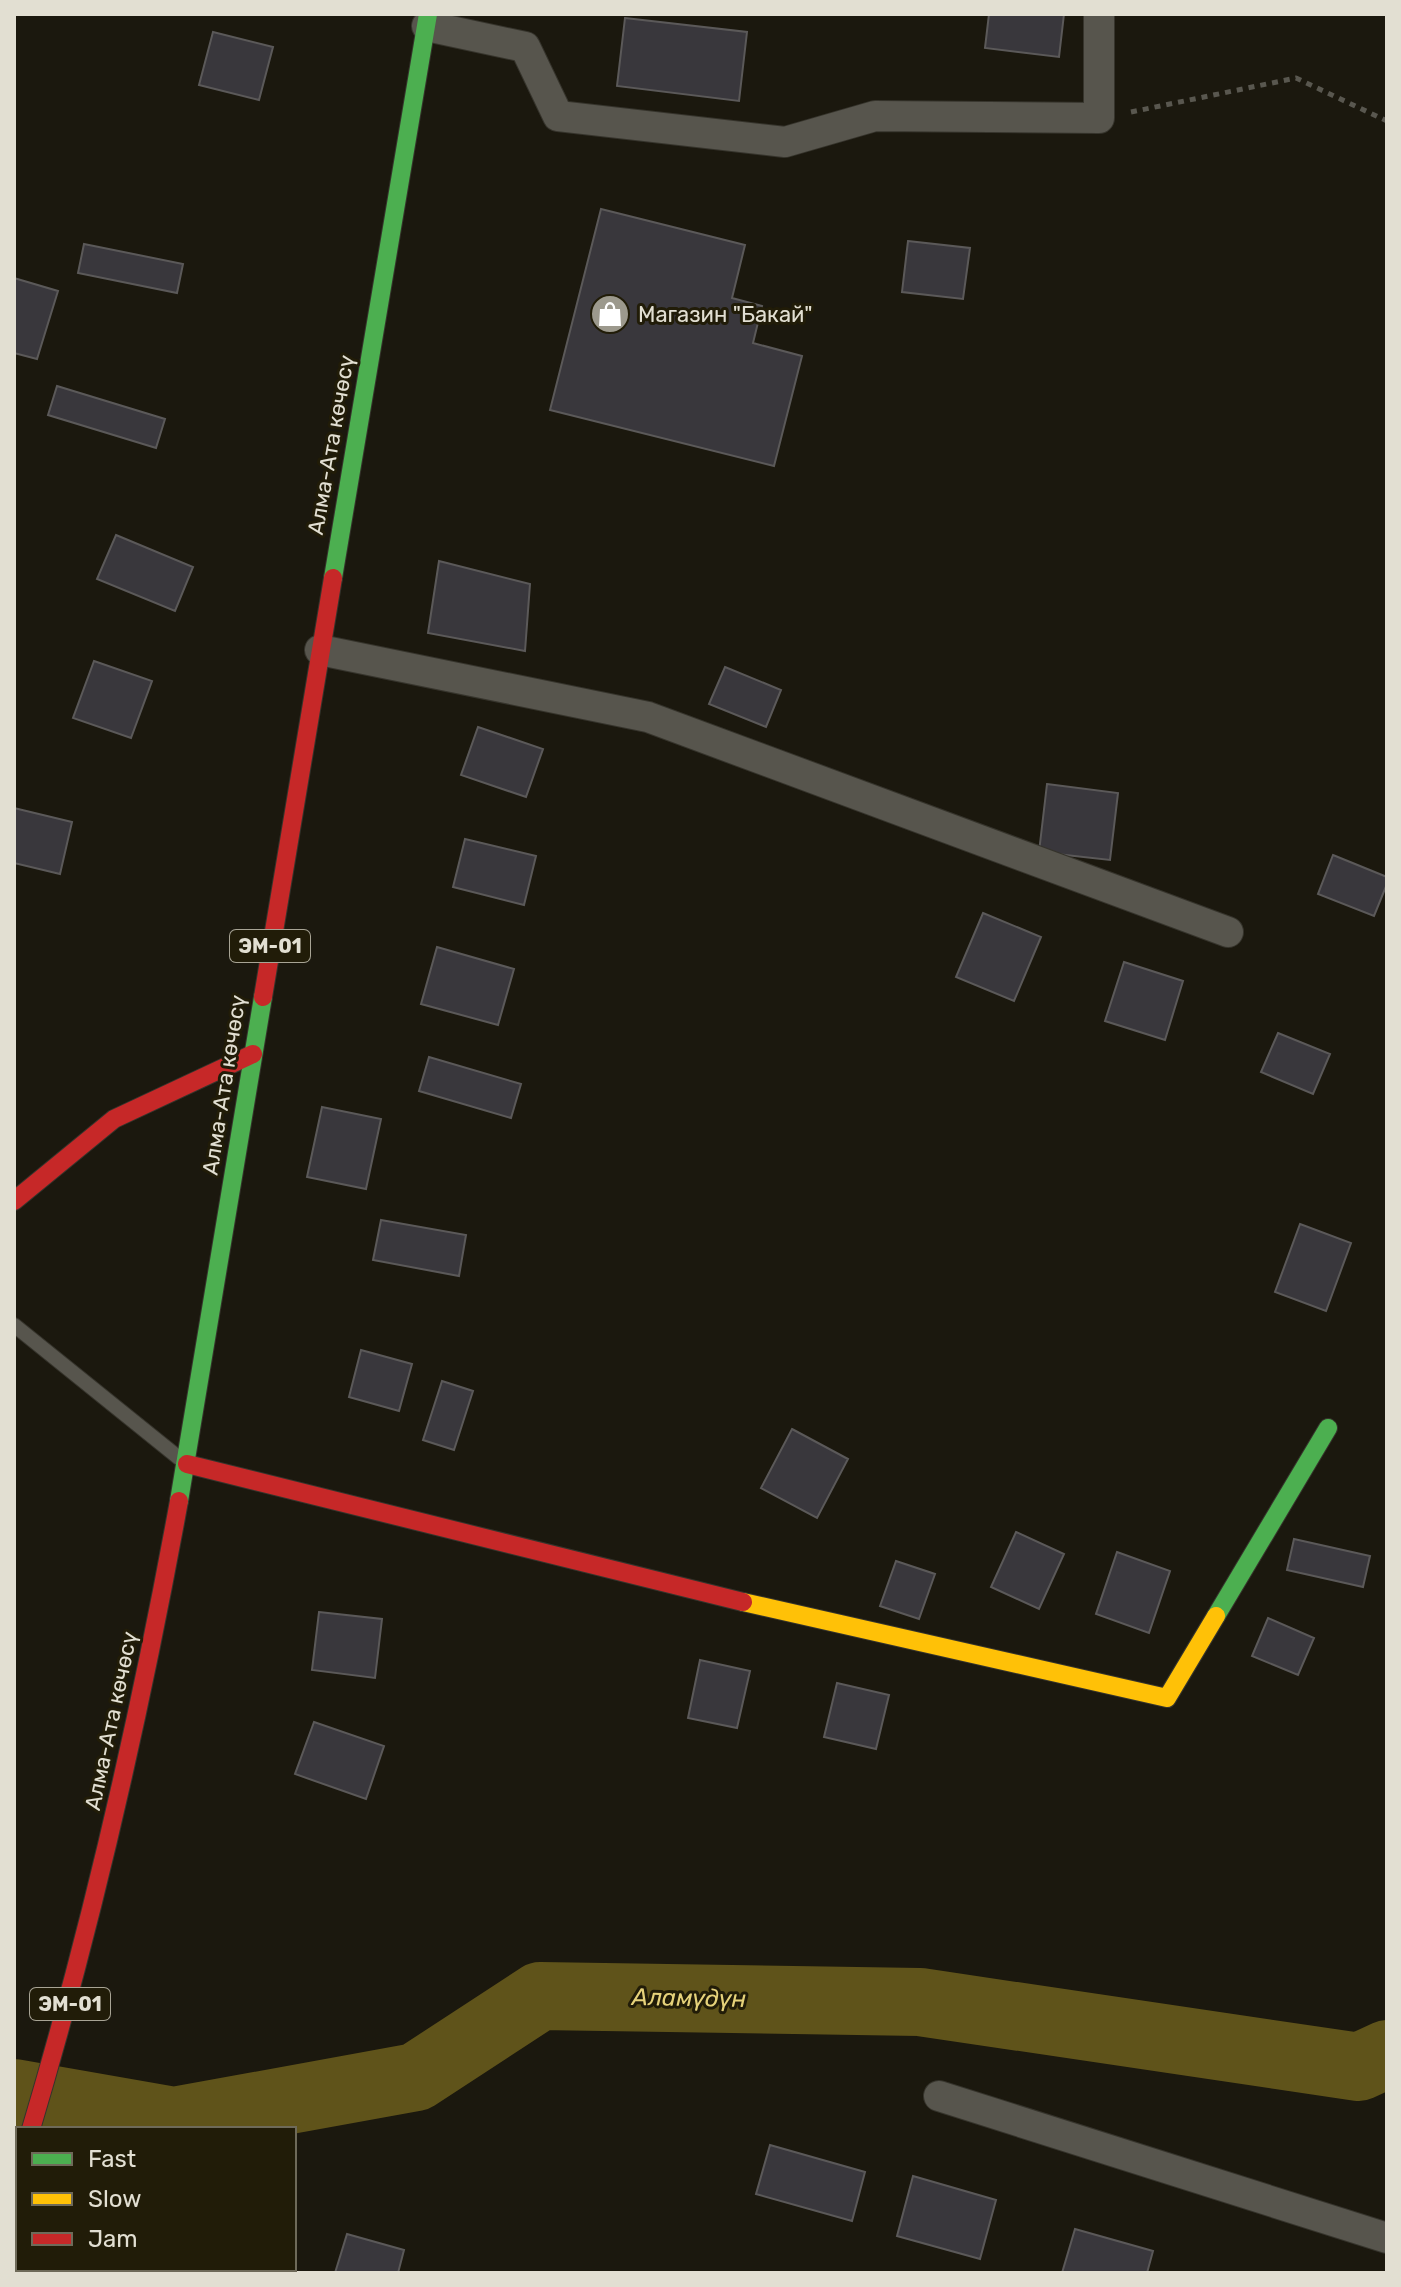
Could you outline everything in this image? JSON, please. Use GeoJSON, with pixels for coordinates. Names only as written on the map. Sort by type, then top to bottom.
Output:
{"type":"FeatureCollection","features":[{"type":"Feature","properties":{"kind":"main road","name":"Алма-Ата көчөсү"},"geometry":{"type":"LineString","coordinates":[[32,2127],[66,2022],[140,1713],[187,1464],[320,650],[428,20]]}},
{"type":"Feature","properties":{"kind":"main road"},"geometry":{"type":"LineString","coordinates":[[14,1201],[114,1119],[253,1054]]}},
{"type":"Feature","properties":{"kind":"main road"},"geometry":{"type":"LineString","coordinates":[[187,1464],[673,1586],[1167,1698],[1328,1428]]}},
{"type":"Feature","properties":{"kind":"street"},"geometry":{"type":"LineString","coordinates":[[428,20],[525,47],[558,116],[785,142],[875,116],[1099,118],[1099,14]]}},
{"type":"Feature","properties":{"kind":"street"},"geometry":{"type":"LineString","coordinates":[[320,650],[648,717],[1228,932]]}},
{"type":"Feature","properties":{"kind":"street"},"geometry":{"type":"LineString","coordinates":[[939,2096],[1387,2238]]}},
{"type":"Feature","properties":{"kind":"lane"},"geometry":{"type":"LineString","coordinates":[[14,1325],[187,1464]]}},
{"type":"Feature","properties":{"kind":"path"},"geometry":{"type":"LineString","coordinates":[[1099,118],[1296,78],[1387,121]]}},
{"type":"Feature","properties":{"kind":"building"},"geometry":{"type":"Polygon","coordinates":[[[989,14],[1064,14],[1059,57],[985,48],[989,14]]]}},
{"type":"Feature","properties":{"kind":"building"},"geometry":{"type":"Polygon","coordinates":[[[625,18],[747,32],[739,101],[617,86],[625,18]]]}},
{"type":"Feature","properties":{"kind":"building"},"geometry":{"type":"Polygon","coordinates":[[[213,32],[273,47],[259,100],[199,85],[213,32]]]}},
{"type":"Feature","properties":{"kind":"building"},"geometry":{"type":"Polygon","coordinates":[[[601,209],[745,245],[732,298],[762,306],[753,343],[802,356],[774,466],[550,410],[601,209]]]}},
{"type":"Feature","properties":{"kind":"building"},"geometry":{"type":"Polygon","coordinates":[[[908,241],[970,248],[963,299],[902,292],[908,241]]]}},
{"type":"Feature","properties":{"kind":"building"},"geometry":{"type":"Polygon","coordinates":[[[84,244],[183,264],[177,293],[78,273],[84,244]]]}},
{"type":"Feature","properties":{"kind":"building"},"geometry":{"type":"Polygon","coordinates":[[[14,278],[58,291],[37,359],[14,353],[14,278]]]}},
{"type":"Feature","properties":{"kind":"building"},"geometry":{"type":"Polygon","coordinates":[[[57,386],[165,419],[156,448],[48,415],[57,386]]]}},
{"type":"Feature","properties":{"kind":"building"},"geometry":{"type":"Polygon","coordinates":[[[116,535],[193,567],[175,611],[97,579],[116,535]]]}},
{"type":"Feature","properties":{"kind":"building"},"geometry":{"type":"Polygon","coordinates":[[[439,561],[530,584],[525,651],[428,633],[439,561]]]}},
{"type":"Feature","properties":{"kind":"building"},"geometry":{"type":"Polygon","coordinates":[[[94,661],[152,681],[131,738],[73,718],[94,661]]]}},
{"type":"Feature","properties":{"kind":"building"},"geometry":{"type":"Polygon","coordinates":[[[725,667],[781,690],[766,727],[709,704],[725,667]]]}},
{"type":"Feature","properties":{"kind":"building"},"geometry":{"type":"Polygon","coordinates":[[[478,727],[543,749],[526,797],[461,775],[478,727]]]}},
{"type":"Feature","properties":{"kind":"building"},"geometry":{"type":"Polygon","coordinates":[[[1047,784],[1118,793],[1110,860],[1039,852],[1047,784]]]}},
{"type":"Feature","properties":{"kind":"building"},"geometry":{"type":"Polygon","coordinates":[[[14,808],[72,822],[60,874],[14,863],[14,808]]]}},
{"type":"Feature","properties":{"kind":"building"},"geometry":{"type":"Polygon","coordinates":[[[465,839],[536,856],[524,905],[453,887],[465,839]]]}},
{"type":"Feature","properties":{"kind":"building"},"geometry":{"type":"Polygon","coordinates":[[[1333,855],[1387,877],[1374,916],[1318,894],[1333,855]]]}},
{"type":"Feature","properties":{"kind":"building"},"geometry":{"type":"Polygon","coordinates":[[[983,913],[1041,937],[1014,1001],[956,977],[983,913]]]}},
{"type":"Feature","properties":{"kind":"building"},"geometry":{"type":"Polygon","coordinates":[[[437,947],[514,969],[498,1025],[421,1004],[437,947]]]}},
{"type":"Feature","properties":{"kind":"building"},"geometry":{"type":"Polygon","coordinates":[[[1124,962],[1183,981],[1165,1040],[1105,1021],[1124,962]]]}},
{"type":"Feature","properties":{"kind":"building"},"geometry":{"type":"Polygon","coordinates":[[[1278,1033],[1330,1054],[1313,1094],[1261,1072],[1278,1033]]]}},
{"type":"Feature","properties":{"kind":"building"},"geometry":{"type":"Polygon","coordinates":[[[429,1057],[521,1084],[511,1118],[419,1091],[429,1057]]]}},
{"type":"Feature","properties":{"kind":"building"},"geometry":{"type":"Polygon","coordinates":[[[322,1107],[381,1119],[366,1189],[307,1177],[322,1107]]]}},
{"type":"Feature","properties":{"kind":"building"},"geometry":{"type":"Polygon","coordinates":[[[381,1220],[466,1235],[459,1276],[373,1260],[381,1220]]]}},
{"type":"Feature","properties":{"kind":"building"},"geometry":{"type":"Polygon","coordinates":[[[1300,1224],[1351,1243],[1326,1311],[1275,1292],[1300,1224]]]}},
{"type":"Feature","properties":{"kind":"building"},"geometry":{"type":"Polygon","coordinates":[[[361,1350],[412,1364],[399,1411],[349,1397],[361,1350]]]}},
{"type":"Feature","properties":{"kind":"building"},"geometry":{"type":"Polygon","coordinates":[[[442,1381],[473,1391],[454,1450],[423,1440],[442,1381]]]}},
{"type":"Feature","properties":{"kind":"building"},"geometry":{"type":"Polygon","coordinates":[[[792,1429],[848,1459],[817,1518],[761,1488],[792,1429]]]}},
{"type":"Feature","properties":{"kind":"building"},"geometry":{"type":"Polygon","coordinates":[[[1016,1532],[1064,1554],[1039,1609],[991,1587],[1016,1532]]]}},
{"type":"Feature","properties":{"kind":"building"},"geometry":{"type":"Polygon","coordinates":[[[1294,1539],[1370,1556],[1363,1587],[1287,1570],[1294,1539]]]}},
{"type":"Feature","properties":{"kind":"building"},"geometry":{"type":"Polygon","coordinates":[[[1117,1552],[1170,1571],[1149,1633],[1096,1614],[1117,1552]]]}},
{"type":"Feature","properties":{"kind":"building"},"geometry":{"type":"Polygon","coordinates":[[[896,1561],[935,1574],[919,1619],[880,1606],[896,1561]]]}},
{"type":"Feature","properties":{"kind":"building"},"geometry":{"type":"Polygon","coordinates":[[[319,1612],[382,1619],[375,1678],[312,1670],[319,1612]]]}},
{"type":"Feature","properties":{"kind":"building"},"geometry":{"type":"Polygon","coordinates":[[[1268,1618],[1314,1638],[1298,1675],[1252,1656],[1268,1618]]]}},
{"type":"Feature","properties":{"kind":"building"},"geometry":{"type":"Polygon","coordinates":[[[700,1660],[750,1671],[737,1728],[688,1718],[700,1660]]]}},
{"type":"Feature","properties":{"kind":"building"},"geometry":{"type":"Polygon","coordinates":[[[837,1683],[889,1695],[876,1749],[824,1737],[837,1683]]]}},
{"type":"Feature","properties":{"kind":"building"},"geometry":{"type":"Polygon","coordinates":[[[314,1722],[384,1746],[366,1799],[295,1774],[314,1722]]]}},
{"type":"Feature","properties":{"kind":"building"},"geometry":{"type":"Polygon","coordinates":[[[770,2145],[865,2172],[852,2221],[756,2194],[770,2145]]]}},
{"type":"Feature","properties":{"kind":"building"},"geometry":{"type":"Polygon","coordinates":[[[913,2176],[996,2200],[980,2259],[897,2236],[913,2176]]]}},
{"type":"Feature","properties":{"kind":"building"},"geometry":{"type":"Polygon","coordinates":[[[1075,2229],[1153,2251],[1147,2273],[1062,2273],[1075,2229]]]}},
{"type":"Feature","properties":{"kind":"building"},"geometry":{"type":"Polygon","coordinates":[[[347,2234],[404,2250],[398,2273],[335,2273],[347,2234]]]}},
{"type":"Feature","properties":{"kind":"waterway","name":"Аламүдүн"},"geometry":{"type":"LineString","coordinates":[[14,2093],[174,2121],[416,2077],[540,1996],[920,2002],[1359,2067],[1387,2054]]}},
{"type":"Feature","properties":{"kind":"traffic: fast"},"geometry":{"type":"LineString","coordinates":[[333,578],[428,14]]}},
{"type":"Feature","properties":{"kind":"traffic: fast"},"geometry":{"type":"LineString","coordinates":[[179,1501],[263,997]]}},
{"type":"Feature","properties":{"kind":"traffic: fast"},"geometry":{"type":"LineString","coordinates":[[1216,1616],[1328,1428]]}},
{"type":"Feature","properties":{"kind":"traffic: fast"},"geometry":{"type":"LineString","coordinates":[[14,2184],[16,2178]]}},
{"type":"Feature","properties":{"kind":"traffic: slow"},"geometry":{"type":"LineString","coordinates":[[743,1602],[1167,1698],[1216,1616]]}},
{"type":"Feature","properties":{"kind":"traffic: jam"},"geometry":{"type":"LineString","coordinates":[[263,997],[333,578]]}},
{"type":"Feature","properties":{"kind":"traffic: jam"},"geometry":{"type":"LineString","coordinates":[[14,1201],[114,1119],[253,1054]]}},
{"type":"Feature","properties":{"kind":"traffic: jam"},"geometry":{"type":"LineString","coordinates":[[187,1464],[743,1602]]}},
{"type":"Feature","properties":{"kind":"traffic: jam"},"geometry":{"type":"LineString","coordinates":[[32,2127],[114,1817],[179,1501]]}},
{"type":"Feature","properties":{"kind":"place","name":"Магазин \"Бакай\""},"geometry":{"type":"Point","coordinates":[610,314]}}]}
